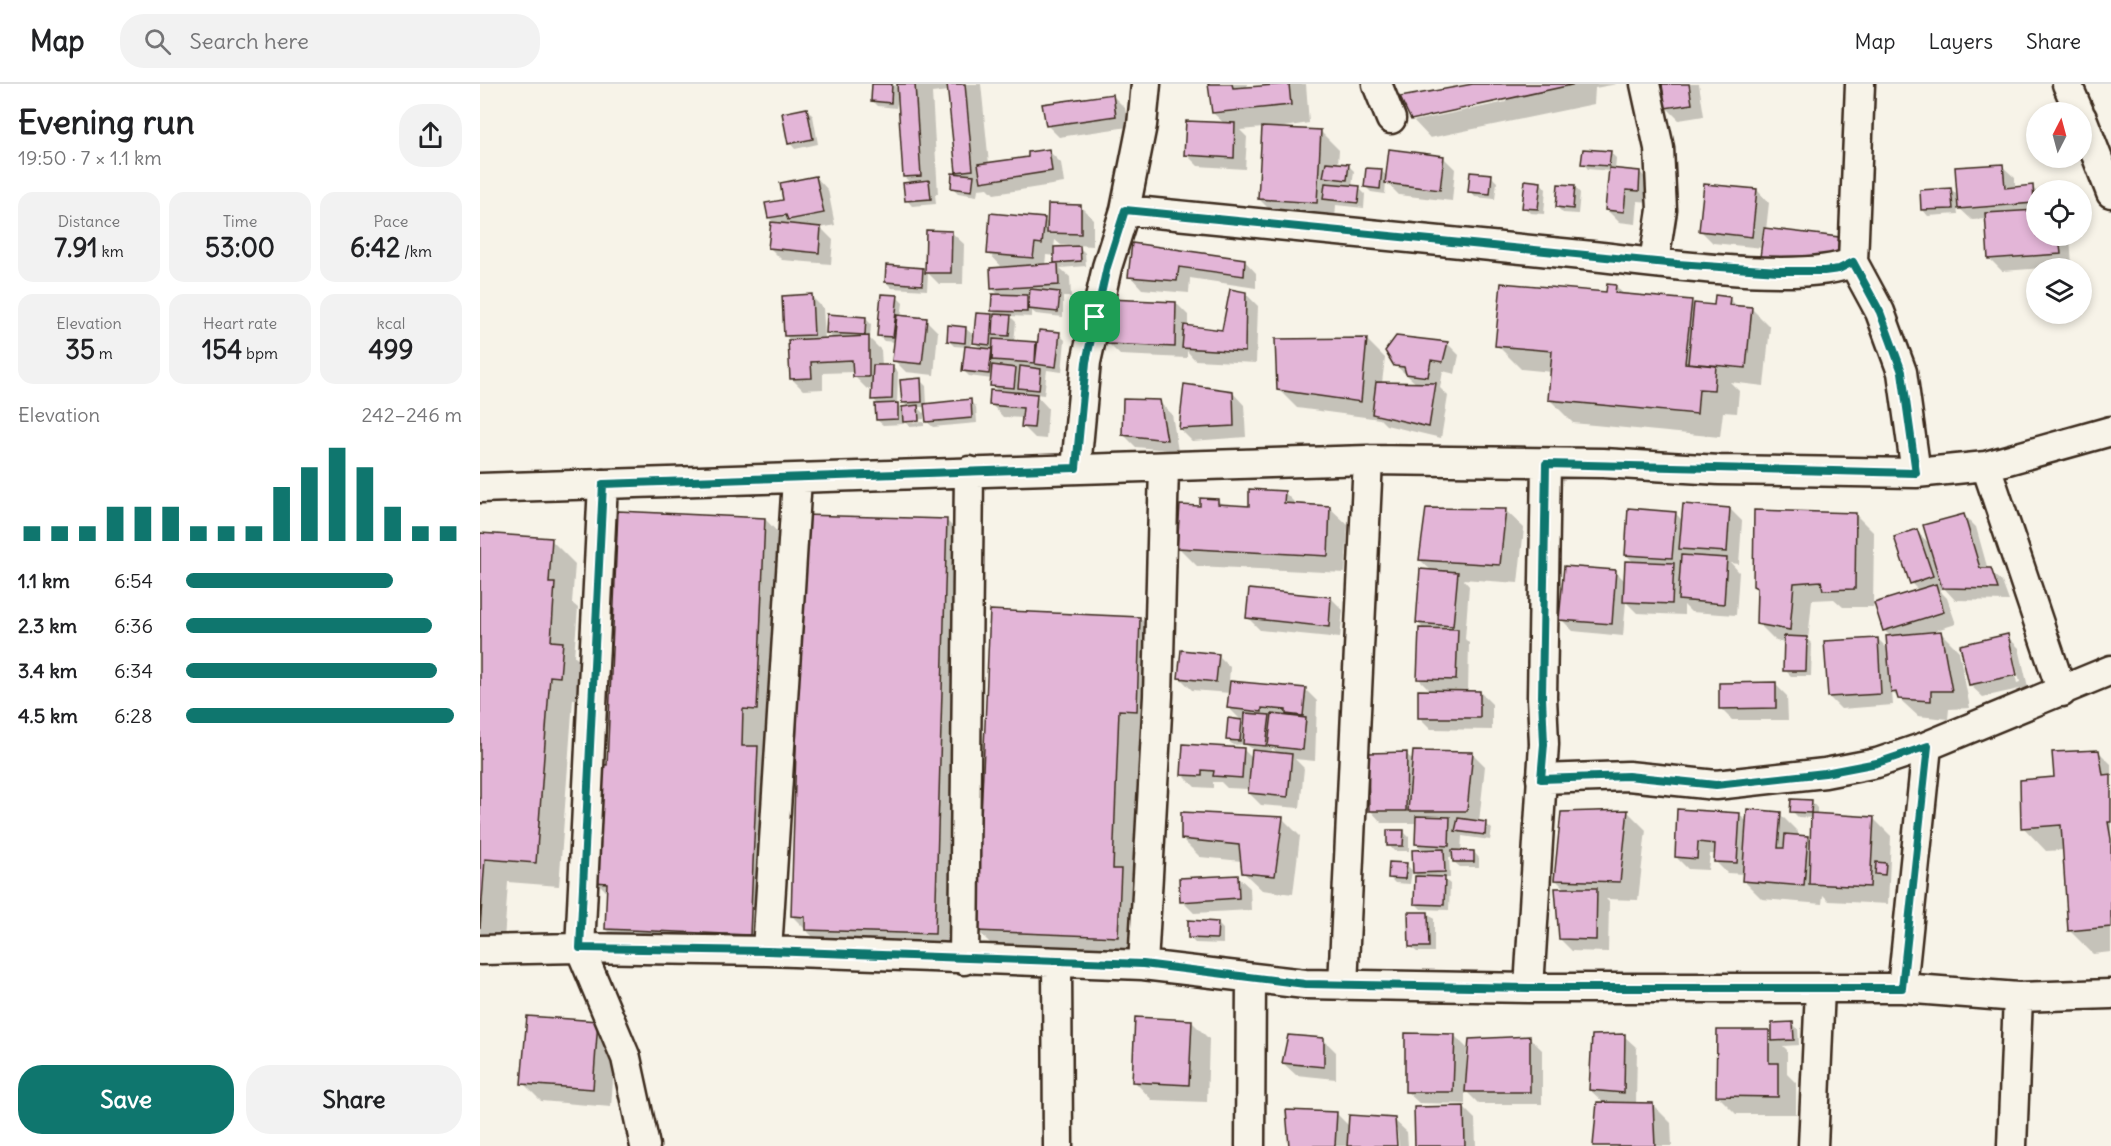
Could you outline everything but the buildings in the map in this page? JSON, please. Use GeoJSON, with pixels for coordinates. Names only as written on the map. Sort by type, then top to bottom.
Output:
{"type":"FeatureCollection","features":[{"type":"Feature","properties":{"kind":"street"},"geometry":{"type":"LineString","coordinates":[[1076,468],[1086,362],[1107,267],[1125,210],[1142,125],[1146,84]]}},
{"type":"Feature","properties":{"kind":"street"},"geometry":{"type":"LineString","coordinates":[[1377,84],[1391,119]]}},
{"type":"Feature","properties":{"kind":"street"},"geometry":{"type":"LineString","coordinates":[[1645,84],[1659,148],[1662,210],[1654,262]]}},
{"type":"Feature","properties":{"kind":"street"},"geometry":{"type":"LineString","coordinates":[[1860,84],[1853,262],[1880,312],[1902,372],[1916,473]]}},
{"type":"Feature","properties":{"kind":"street"},"geometry":{"type":"LineString","coordinates":[[2067,84],[2075,102]]}},
{"type":"Feature","properties":{"kind":"street"},"geometry":{"type":"LineString","coordinates":[[2092,144],[2111,192]]}},
{"type":"Feature","properties":{"kind":"street"},"geometry":{"type":"LineString","coordinates":[[1125,210],[1654,262],[1778,271],[1824,271],[1839,269],[1853,262]]}},
{"type":"Feature","properties":{"kind":"street"},"geometry":{"type":"LineString","coordinates":[[480,488],[1368,460],[1916,473],[1986,466],[2111,431]]}},
{"type":"Feature","properties":{"kind":"street"},"geometry":{"type":"LineString","coordinates":[[1343,985],[1368,460]]}},
{"type":"Feature","properties":{"kind":"street"},"geometry":{"type":"LineString","coordinates":[[1529,988],[1544,744],[1542,697],[1546,464]]}},
{"type":"Feature","properties":{"kind":"street"},"geometry":{"type":"LineString","coordinates":[[1986,466],[2062,692]]}},
{"type":"Feature","properties":{"kind":"street"},"geometry":{"type":"LineString","coordinates":[[1143,964],[1158,696],[1164,467]]}},
{"type":"Feature","properties":{"kind":"street"},"geometry":{"type":"LineString","coordinates":[[963,960],[969,471]]}},
{"type":"Feature","properties":{"kind":"street"},"geometry":{"type":"LineString","coordinates":[[767,951],[797,479]]}},
{"type":"Feature","properties":{"kind":"street"},"geometry":{"type":"LineString","coordinates":[[603,484],[580,948],[626,1058],[645,1146]]}},
{"type":"Feature","properties":{"kind":"street"},"geometry":{"type":"LineString","coordinates":[[1541,779],[1628,776],[1716,785],[1825,773],[1877,763],[1928,746],[2111,670]]}},
{"type":"Feature","properties":{"kind":"street"},"geometry":{"type":"LineString","coordinates":[[1902,988],[1928,746]]}},
{"type":"Feature","properties":{"kind":"street"},"geometry":{"type":"LineString","coordinates":[[480,950],[580,948],[767,951],[963,960],[1143,964],[1305,984],[1820,990],[1902,988],[2018,997],[2111,994]]}},
{"type":"Feature","properties":{"kind":"street"},"geometry":{"type":"LineString","coordinates":[[1057,963],[1058,1146]]}},
{"type":"Feature","properties":{"kind":"street"},"geometry":{"type":"LineString","coordinates":[[1250,1146],[1251,978]]}},
{"type":"Feature","properties":{"kind":"street"},"geometry":{"type":"LineString","coordinates":[[1812,1146],[1820,990]]}},
{"type":"Feature","properties":{"kind":"street"},"geometry":{"type":"LineString","coordinates":[[2013,1146],[2018,997]]}},
{"type":"Feature","properties":{"kind":"route"},"geometry":{"type":"LineString","coordinates":[[1125,210],[1677,264],[1778,271],[1824,271],[1839,269],[1853,262],[1880,312],[1902,372],[1916,473],[1719,470],[1603,463],[1546,464],[1542,697],[1544,744],[1541,779],[1628,776],[1716,785],[1825,773],[1877,763],[1928,746],[1902,988],[1820,990],[1305,984],[1143,964],[963,960],[767,951],[580,948],[603,484],[1076,468],[1086,362],[1095,317],[1107,267],[1125,210]]}}]}
